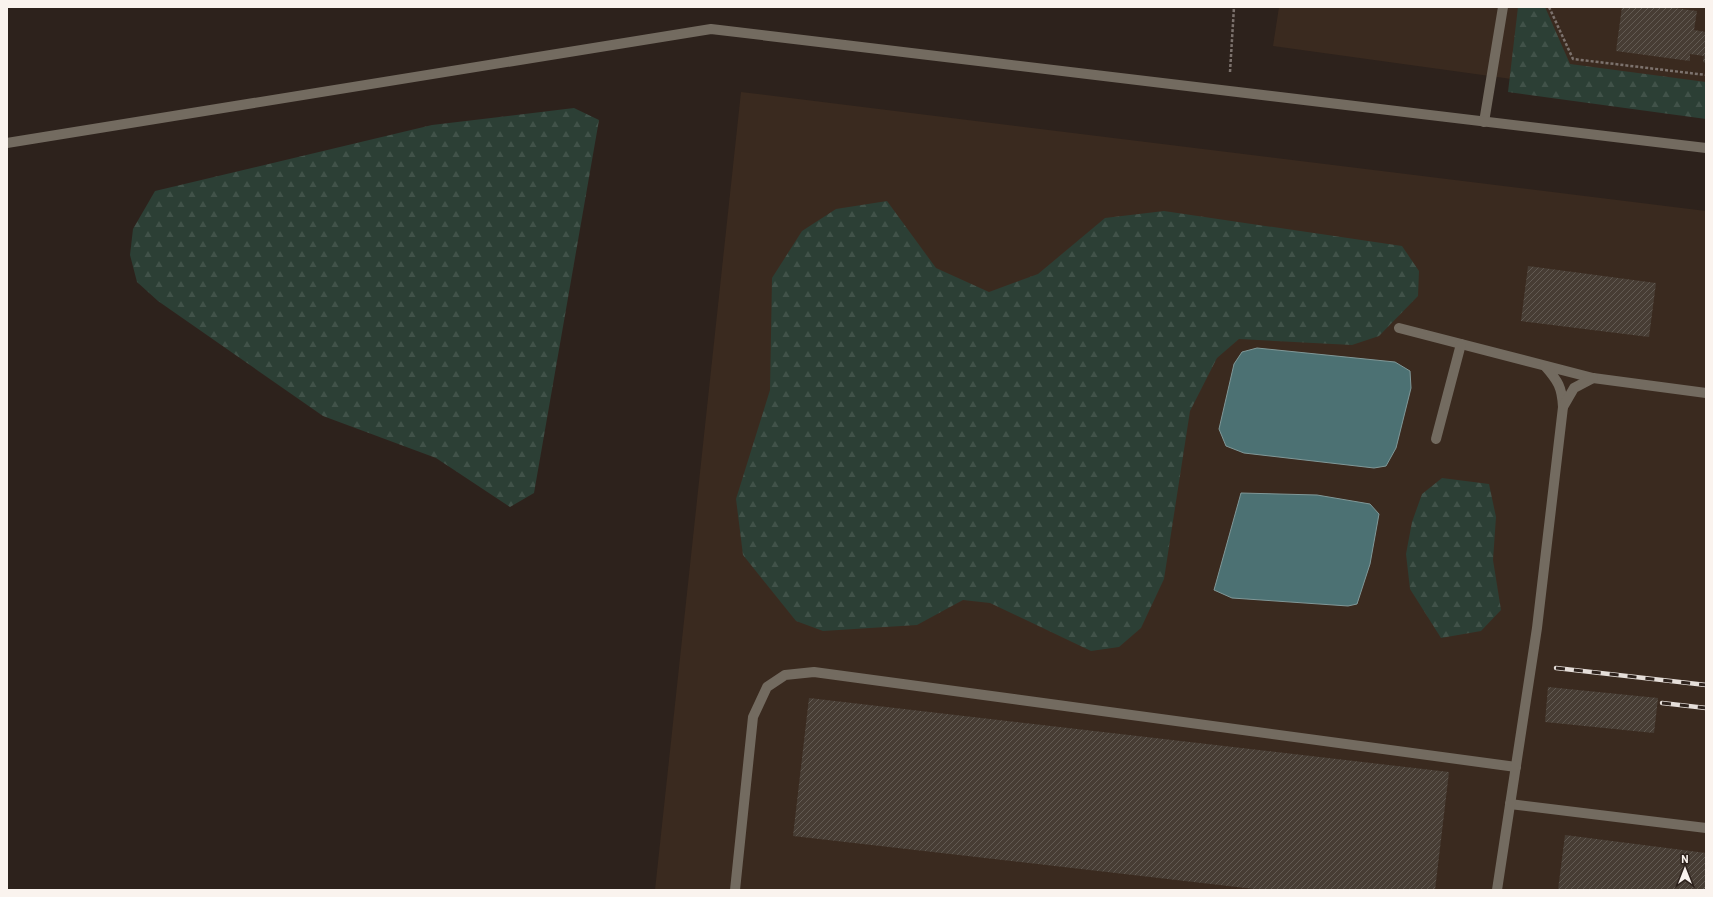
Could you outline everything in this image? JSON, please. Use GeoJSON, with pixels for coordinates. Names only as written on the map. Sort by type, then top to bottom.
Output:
{"type":"FeatureCollection","features":[{"type":"Feature","properties":{"kind":"street"},"geometry":{"type":"LineString","coordinates":[[1484,122],[1503,7]]}},
{"type":"Feature","properties":{"kind":"street"},"geometry":{"type":"LineString","coordinates":[[7,142],[711,28],[1706,148]]}},
{"type":"Feature","properties":{"kind":"street"},"geometry":{"type":"LineString","coordinates":[[1399,328],[1593,378],[1706,393]]}},
{"type":"Feature","properties":{"kind":"street"},"geometry":{"type":"LineString","coordinates":[[1436,439],[1461,344]]}},
{"type":"Feature","properties":{"kind":"street"},"geometry":{"type":"LineString","coordinates":[[1497,890],[1537,628],[1563,407],[1562,392],[1557,379],[1544,366]]}},
{"type":"Feature","properties":{"kind":"street"},"geometry":{"type":"LineString","coordinates":[[1563,407],[1574,388],[1593,378]]}},
{"type":"Feature","properties":{"kind":"street"},"geometry":{"type":"LineString","coordinates":[[735,890],[753,717],[767,687],[785,675],[814,672],[1516,767]]}},
{"type":"Feature","properties":{"kind":"street"},"geometry":{"type":"LineString","coordinates":[[1510,804],[1706,828]]}},
{"type":"Feature","properties":{"kind":"path"},"geometry":{"type":"LineString","coordinates":[[1229,91],[1234,7]]}},
{"type":"Feature","properties":{"kind":"path"},"geometry":{"type":"LineString","coordinates":[[1549,7],[1573,59],[1706,75]]}},
{"type":"Feature","properties":{"kind":"shaded area"},"geometry":{"type":"Polygon","coordinates":[[[1279,7],[1706,7],[1706,106],[1273,46],[1279,7]]]}},
{"type":"Feature","properties":{"kind":"shaded area"},"geometry":{"type":"Polygon","coordinates":[[[741,92],[1706,211],[1706,890],[655,890],[741,92]]]}},
{"type":"Feature","properties":{"kind":"green space"},"geometry":{"type":"Polygon","coordinates":[[[1518,7],[1545,7],[1570,64],[1706,82],[1706,119],[1508,92],[1518,7]]]}},
{"type":"Feature","properties":{"kind":"green space"},"geometry":{"type":"Polygon","coordinates":[[[574,108],[599,120],[534,493],[510,507],[436,458],[323,416],[158,301],[137,282],[130,255],[133,229],[155,191],[432,125],[574,108]]]}},
{"type":"Feature","properties":{"kind":"green space"},"geometry":{"type":"Polygon","coordinates":[[[887,201],[936,268],[989,292],[1038,274],[1105,218],[1164,211],[1402,246],[1419,271],[1418,296],[1379,336],[1352,345],[1239,339],[1217,358],[1190,411],[1164,579],[1141,628],[1119,647],[1091,651],[990,603],[963,600],[917,625],[823,631],[796,621],[743,555],[736,499],[770,390],[772,278],[802,231],[836,209],[887,201]]]}},
{"type":"Feature","properties":{"kind":"green space"},"geometry":{"type":"Polygon","coordinates":[[[1442,478],[1489,484],[1496,517],[1493,560],[1501,610],[1481,631],[1441,638],[1410,589],[1406,554],[1412,522],[1422,494],[1442,478]]]}},
{"type":"Feature","properties":{"kind":"water"},"geometry":{"type":"Polygon","coordinates":[[[1257,348],[1395,362],[1410,371],[1411,388],[1396,448],[1386,466],[1374,468],[1244,453],[1226,446],[1219,429],[1234,364],[1242,352],[1257,348]]]}},
{"type":"Feature","properties":{"kind":"water"},"geometry":{"type":"Polygon","coordinates":[[[1241,493],[1317,495],[1370,504],[1379,514],[1370,564],[1357,604],[1348,606],[1232,598],[1214,590],[1241,493]]]}},
{"type":"Feature","properties":{"kind":"building"},"geometry":{"type":"Polygon","coordinates":[[[1622,7],[1667,7],[1697,11],[1694,30],[1706,32],[1706,63],[1703,62],[1704,56],[1690,54],[1690,61],[1616,51],[1622,7]]]}},
{"type":"Feature","properties":{"kind":"building"},"geometry":{"type":"Polygon","coordinates":[[[1528,266],[1656,283],[1649,337],[1521,321],[1528,266]]]}},
{"type":"Feature","properties":{"kind":"building"},"geometry":{"type":"Polygon","coordinates":[[[1548,687],[1658,698],[1654,733],[1545,722],[1548,687]]]}},
{"type":"Feature","properties":{"kind":"building"},"geometry":{"type":"Polygon","coordinates":[[[809,698],[1449,772],[1435,890],[1263,890],[793,836],[809,698]]]}},
{"type":"Feature","properties":{"kind":"building"},"geometry":{"type":"Polygon","coordinates":[[[1565,835],[1706,853],[1706,890],[1558,890],[1565,835]]]}},
{"type":"Feature","properties":{"kind":"railway"},"geometry":{"type":"LineString","coordinates":[[1556,668],[1706,685]]}},
{"type":"Feature","properties":{"kind":"railway"},"geometry":{"type":"LineString","coordinates":[[1662,703],[1706,708]]}}]}
